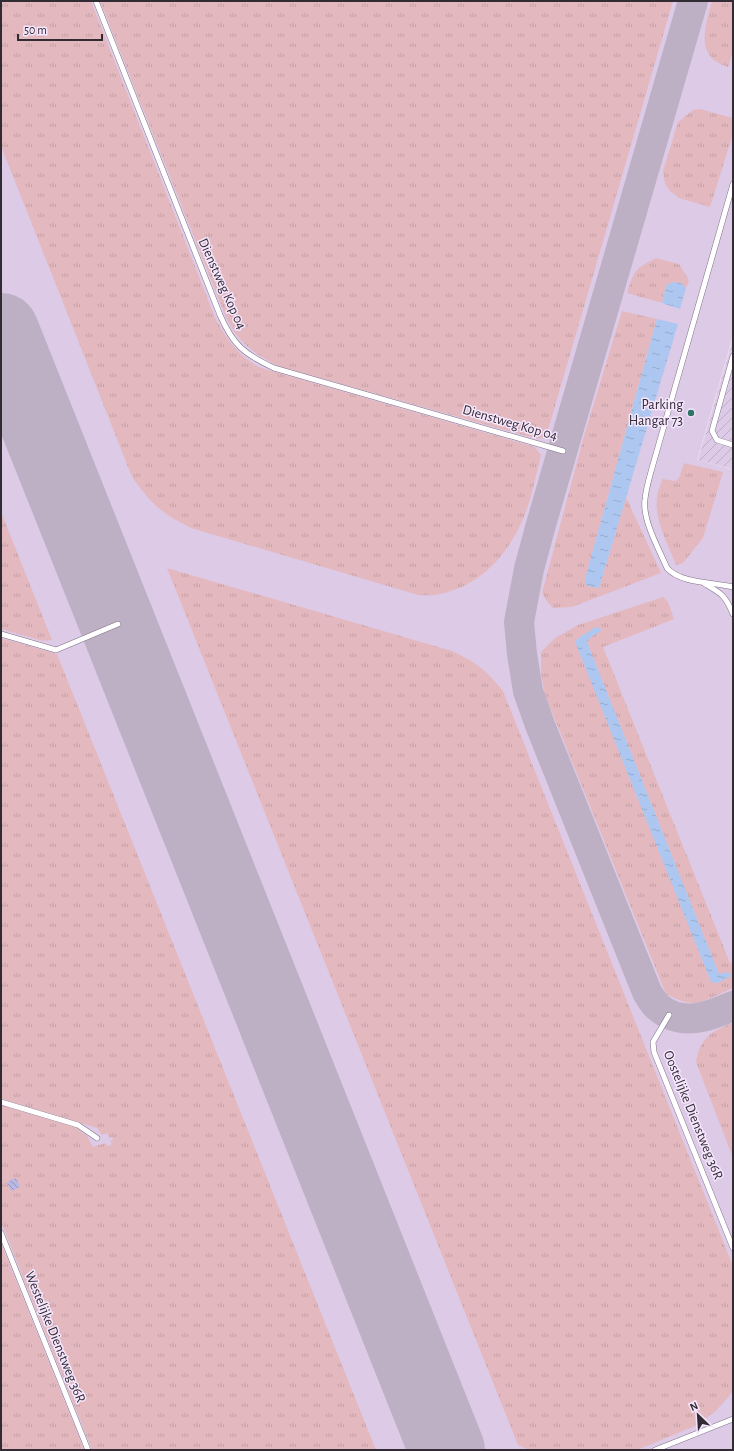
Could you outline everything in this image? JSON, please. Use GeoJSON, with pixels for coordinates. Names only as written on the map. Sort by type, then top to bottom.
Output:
{"type":"FeatureCollection","features":[{"type":"Feature","properties":{"kind":"lane","name":"Dienstweg Kop 04"},"geometry":{"type":"LineString","coordinates":[[96,1],[225,327],[242,350],[274,368],[563,451]]}},
{"type":"Feature","properties":{"kind":"lane"},"geometry":{"type":"LineString","coordinates":[[733,184],[644,500],[647,520],[667,568],[672,573],[702,582],[723,584],[733,587]]}},
{"type":"Feature","properties":{"kind":"lane"},"geometry":{"type":"LineString","coordinates":[[733,356],[712,432],[717,440],[733,445]]}},
{"type":"Feature","properties":{"kind":"lane"},"geometry":{"type":"LineString","coordinates":[[702,582],[722,593],[728,600],[733,614]]}},
{"type":"Feature","properties":{"kind":"lane"},"geometry":{"type":"LineString","coordinates":[[1,634],[56,650],[118,624]]}},
{"type":"Feature","properties":{"kind":"lane","name":"Oostelijke Dienstweg 36R"},"geometry":{"type":"LineString","coordinates":[[669,1015],[653,1042],[654,1052],[733,1248]]}},
{"type":"Feature","properties":{"kind":"lane"},"geometry":{"type":"LineString","coordinates":[[1,1102],[78,1125],[96,1138]]}},
{"type":"Feature","properties":{"kind":"lane","name":"Westelijke Dienstweg 36R"},"geometry":{"type":"LineString","coordinates":[[1,1233],[88,1450]]}},
{"type":"Feature","properties":{"kind":"lane"},"geometry":{"type":"LineString","coordinates":[[655,1450],[733,1419]]}},
{"type":"Feature","properties":{"kind":"shaded area"},"geometry":{"type":"Polygon","coordinates":[[[1,1],[733,1],[733,335],[697,460],[733,470],[733,1450],[1,1450],[1,1]]]}},
{"type":"Feature","properties":{"kind":"shaded area"},"geometry":{"type":"Polygon","coordinates":[[[733,339],[733,469],[698,460],[733,339]]]}},
{"type":"Feature","properties":{"kind":"green space"},"geometry":{"type":"Polygon","coordinates":[[[1,1],[91,1],[216,320],[228,339],[242,355],[256,365],[267,370],[535,447],[541,455],[532,493],[525,514],[511,542],[492,566],[469,583],[455,590],[437,595],[418,595],[191,528],[172,518],[151,501],[132,477],[1,146],[1,1]]]}},
{"type":"Feature","properties":{"kind":"green space"},"geometry":{"type":"Polygon","coordinates":[[[100,1],[673,1],[546,437],[537,439],[278,366],[253,351],[240,340],[225,315],[100,1]]]}},
{"type":"Feature","properties":{"kind":"green space"},"geometry":{"type":"Polygon","coordinates":[[[712,1],[733,1],[733,52],[728,67],[717,62],[710,56],[706,48],[705,31],[712,1]]]}},
{"type":"Feature","properties":{"kind":"green space"},"geometry":{"type":"Polygon","coordinates":[[[700,109],[733,118],[733,134],[710,207],[679,198],[670,191],[665,184],[663,171],[678,122],[693,110],[700,109]]]}},
{"type":"Feature","properties":{"kind":"green space"},"geometry":{"type":"Polygon","coordinates":[[[656,258],[679,264],[689,280],[686,288],[681,283],[666,286],[662,303],[627,293],[636,271],[656,258]]]}},
{"type":"Feature","properties":{"kind":"green space"},"geometry":{"type":"Polygon","coordinates":[[[622,311],[657,319],[585,579],[599,588],[626,497],[661,573],[572,607],[553,608],[542,593],[584,436],[622,311]]]}},
{"type":"Feature","properties":{"kind":"green space"},"geometry":{"type":"Polygon","coordinates":[[[684,463],[723,472],[703,538],[683,563],[676,565],[660,523],[657,496],[662,479],[675,481],[679,478],[684,463]]]}},
{"type":"Feature","properties":{"kind":"green space"},"geometry":{"type":"Polygon","coordinates":[[[1,512],[52,640],[43,641],[1,629],[1,512]]]}},
{"type":"Feature","properties":{"kind":"green space"},"geometry":{"type":"Polygon","coordinates":[[[167,568],[452,651],[480,667],[503,691],[733,1266],[733,1390],[716,1411],[695,1426],[637,1450],[529,1450],[518,1445],[167,568]]]}},
{"type":"Feature","properties":{"kind":"green space"},"geometry":{"type":"Polygon","coordinates":[[[663,597],[668,602],[674,619],[603,647],[730,963],[733,962],[733,988],[704,1001],[694,1003],[687,1002],[666,994],[545,695],[541,674],[541,652],[555,638],[578,625],[663,597]],[[596,627],[577,639],[711,982],[727,972],[719,975],[587,642],[590,637],[600,631],[600,628],[596,627]]]}},
{"type":"Feature","properties":{"kind":"green space"},"geometry":{"type":"Polygon","coordinates":[[[1,638],[57,654],[376,1450],[92,1450],[1,1222],[1,1105],[75,1127],[87,1136],[93,1147],[105,1143],[107,1146],[112,1144],[110,1141],[113,1140],[112,1137],[109,1138],[107,1133],[102,1135],[97,1128],[1,1099],[1,638]]]}},
{"type":"Feature","properties":{"kind":"green space"},"geometry":{"type":"Polygon","coordinates":[[[733,1023],[733,1158],[696,1062],[701,1046],[708,1036],[713,1032],[733,1023]]]}},
{"type":"Feature","properties":{"kind":"green space"},"geometry":{"type":"Polygon","coordinates":[[[1,1243],[83,1447],[82,1450],[1,1450],[1,1243]]]}},
{"type":"Feature","properties":{"kind":"water"},"geometry":{"type":"Polygon","coordinates":[[[672,282],[681,283],[686,288],[680,309],[662,303],[666,286],[672,282]]]}},
{"type":"Feature","properties":{"kind":"water"},"geometry":{"type":"Polygon","coordinates":[[[657,319],[678,324],[599,588],[587,586],[585,579],[657,319]]]}},
{"type":"Feature","properties":{"kind":"water"},"geometry":{"type":"Polygon","coordinates":[[[596,627],[600,628],[601,631],[591,637],[587,642],[719,974],[727,972],[731,976],[718,983],[711,982],[575,642],[577,639],[596,627]]]}},
{"type":"Feature","properties":{"kind":"building"},"geometry":{"type":"Polygon","coordinates":[[[16,1178],[20,1187],[11,1191],[7,1182],[16,1178]]]}},
{"type":"Feature","properties":{"kind":"taxiway"},"geometry":{"type":"LineString","coordinates":[[693,1],[540,528],[529,569],[519,622],[528,691],[540,725],[647,992],[656,1005],[667,1013],[676,1017],[695,1018],[714,1014],[733,1006]]}},
{"type":"Feature","properties":{"kind":"runway"},"geometry":{"type":"LineString","coordinates":[[1,331],[447,1450]]}},
{"type":"Feature","properties":{"kind":"place","name":"Parking Hangar 73"},"geometry":{"type":"Point","coordinates":[691,413]}}]}
